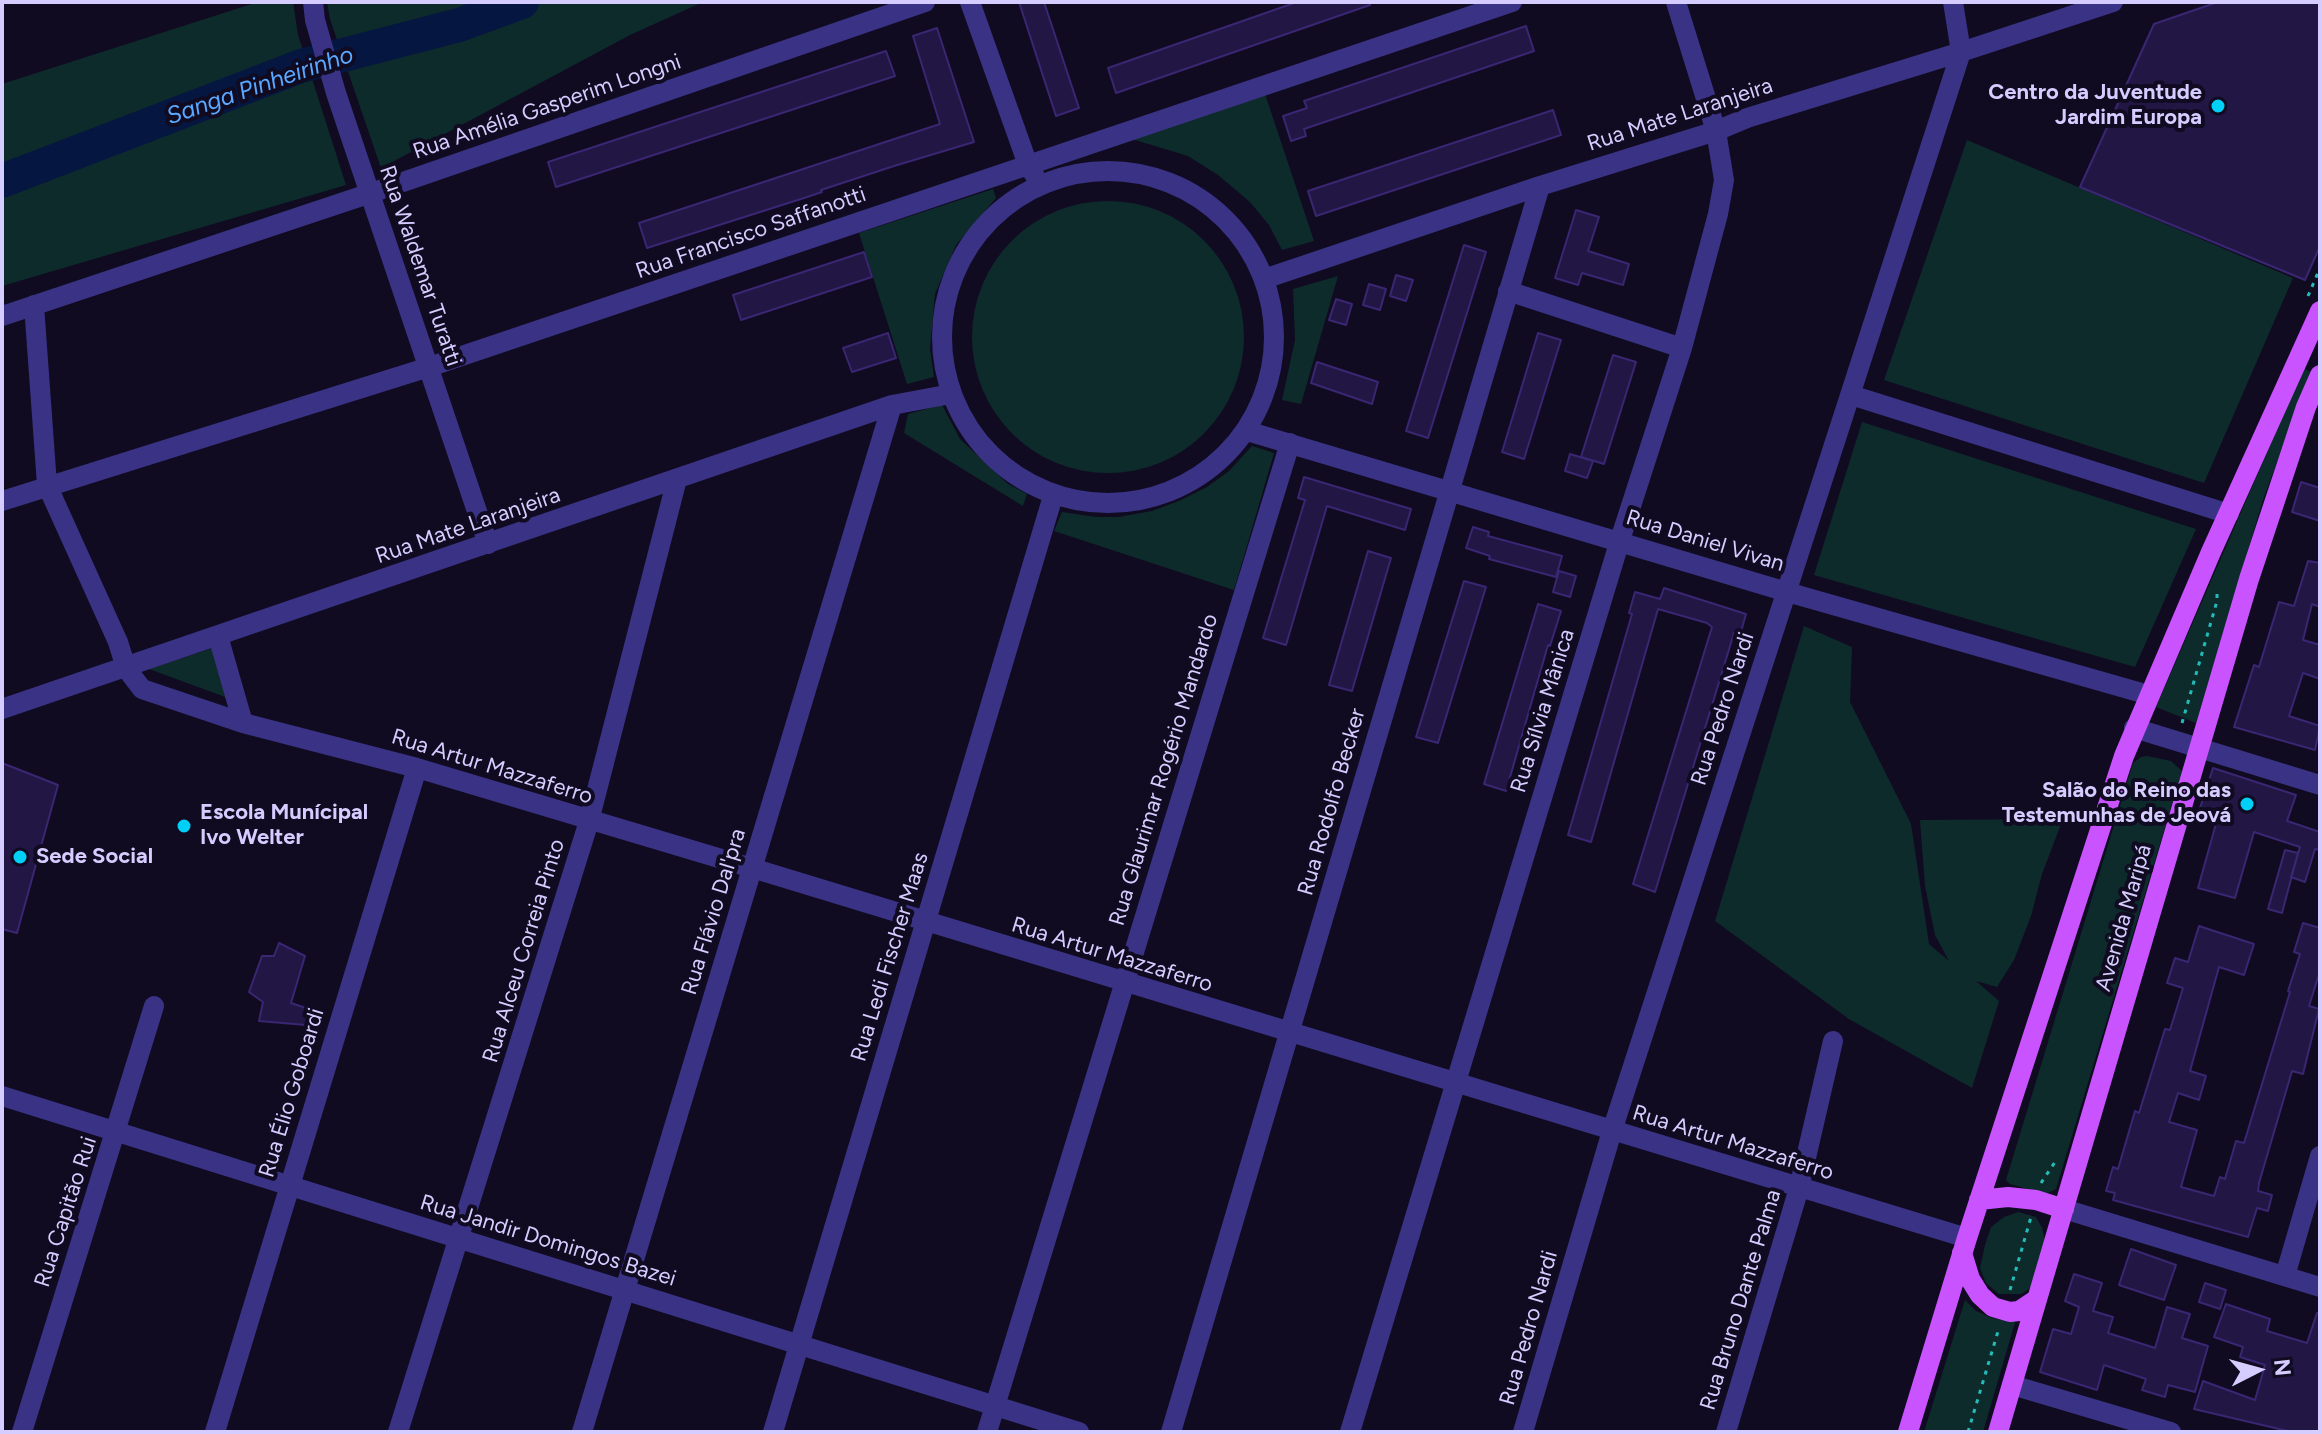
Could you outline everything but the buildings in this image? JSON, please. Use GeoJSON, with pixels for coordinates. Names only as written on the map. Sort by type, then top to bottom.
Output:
{"type":"FeatureCollection","features":[{"type":"Feature","properties":{"kind":"main road"},"geometry":{"type":"LineString","coordinates":[[1908,1432],[1964,1246],[2134,728],[2318,321]]}},
{"type":"Feature","properties":{"kind":"main road","name":"Avenida Maripá"},"geometry":{"type":"LineString","coordinates":[[1998,1432],[2249,579],[2306,407],[2320,375]]}},
{"type":"Feature","properties":{"kind":"main road"},"geometry":{"type":"LineString","coordinates":[[1979,1200],[2008,1197],[2036,1200],[2064,1209]]}},
{"type":"Feature","properties":{"kind":"main road"},"geometry":{"type":"LineString","coordinates":[[1964,1246],[1970,1279],[1980,1295],[1993,1307],[2019,1311],[2037,1299]]}},
{"type":"Feature","properties":{"kind":"street","name":"Rua Amélia Gasperim Longni"},"geometry":{"type":"LineString","coordinates":[[2,316],[925,2]]}},
{"type":"Feature","properties":{"kind":"street"},"geometry":{"type":"LineString","coordinates":[[970,2],[1028,165],[1040,184]]}},
{"type":"Feature","properties":{"kind":"street","name":"Rua Francisco Saffanotti"},"geometry":{"type":"LineString","coordinates":[[2,501],[429,367],[1512,2]]}},
{"type":"Feature","properties":{"kind":"street","name":"Rua Sílvia Mânica"},"geometry":{"type":"LineString","coordinates":[[1350,1432],[1620,540],[1682,348],[1718,214],[1724,180],[1716,131],[1676,2]]}},
{"type":"Feature","properties":{"kind":"street","name":"Rua Pedro Nardi"},"geometry":{"type":"LineString","coordinates":[[1523,1432],[1612,1131],[1961,52],[1953,2]]}},
{"type":"Feature","properties":{"kind":"street","name":"Rua Mate Laranjeira"},"geometry":{"type":"LineString","coordinates":[[1264,279],[1540,186],[1716,131],[1747,118],[2113,2]]}},
{"type":"Feature","properties":{"kind":"street","name":"Rua Waldemar Turatti"},"geometry":{"type":"LineString","coordinates":[[314,11],[336,93],[488,544]]}},
{"type":"Feature","properties":{"kind":"street"},"geometry":{"type":"LineString","coordinates":[[1116,170],[1154,177],[1190,192],[1221,214],[1246,244],[1264,279],[1275,330],[1269,383],[1247,431],[1210,471],[1161,497],[1107,505],[1053,496],[1009,473],[974,438],[951,394],[941,345],[946,295],[966,250],[998,211],[1040,184],[1077,173],[1116,170]]}},
{"type":"Feature","properties":{"kind":"street","name":"Rua Rodolfo Becker"},"geometry":{"type":"LineString","coordinates":[[1171,1432],[1540,186]]}},
{"type":"Feature","properties":{"kind":"street"},"geometry":{"type":"LineString","coordinates":[[1508,291],[1682,348]]}},
{"type":"Feature","properties":{"kind":"street","name":"Rua Artur Mazzaferro"},"geometry":{"type":"LineString","coordinates":[[34,305],[47,485],[118,642],[126,668],[142,689],[243,723],[417,768],[752,868],[1799,1188],[1964,1246]]}},
{"type":"Feature","properties":{"kind":"street","name":"Rua Mate Laranjeira"},"geometry":{"type":"LineString","coordinates":[[2,709],[892,405],[951,394]]}},
{"type":"Feature","properties":{"kind":"street"},"geometry":{"type":"LineString","coordinates":[[1851,395],[2229,514]]}},
{"type":"Feature","properties":{"kind":"street","name":"Rua Flávio Dal'pra"},"geometry":{"type":"LineString","coordinates":[[582,1432],[892,405]]}},
{"type":"Feature","properties":{"kind":"street","name":"Rua Daniel Vivan"},"geometry":{"type":"LineString","coordinates":[[1247,431],[1787,592],[2149,695]]}},
{"type":"Feature","properties":{"kind":"street","name":"Rua Glaurimar Rogério Mandardo"},"geometry":{"type":"LineString","coordinates":[[987,1432],[1290,443]]}},
{"type":"Feature","properties":{"kind":"street","name":"Rua Alceu Correia Pinto"},"geometry":{"type":"LineString","coordinates":[[398,1432],[589,821],[677,479]]}},
{"type":"Feature","properties":{"kind":"street","name":"Rua Ledi Fischer Maas"},"geometry":{"type":"LineString","coordinates":[[773,1432],[1053,496]]}},
{"type":"Feature","properties":{"kind":"street"},"geometry":{"type":"LineString","coordinates":[[218,636],[243,723]]}},
{"type":"Feature","properties":{"kind":"street"},"geometry":{"type":"LineString","coordinates":[[2134,728],[2320,785]]}},
{"type":"Feature","properties":{"kind":"street","name":"Rua Élio Goboardi"},"geometry":{"type":"LineString","coordinates":[[215,1432],[417,768]]}},
{"type":"Feature","properties":{"kind":"street","name":"Rua Capitão Rui"},"geometry":{"type":"LineString","coordinates":[[22,1432],[154,1006]]}},
{"type":"Feature","properties":{"kind":"street","name":"Rua Bruno Dante Palma"},"geometry":{"type":"LineString","coordinates":[[1726,1432],[1799,1188],[1833,1041]]}},
{"type":"Feature","properties":{"kind":"street","name":"Rua Jandir Domingos Bazei"},"geometry":{"type":"LineString","coordinates":[[2,1096],[1079,1432]]}},
{"type":"Feature","properties":{"kind":"street"},"geometry":{"type":"LineString","coordinates":[[2285,1276],[2320,1156]]}},
{"type":"Feature","properties":{"kind":"street"},"geometry":{"type":"LineString","coordinates":[[2064,1209],[2320,1287]]}},
{"type":"Feature","properties":{"kind":"street"},"geometry":{"type":"LineString","coordinates":[[2012,1385],[2171,1432]]}},
{"type":"Feature","properties":{"kind":"path"},"geometry":{"type":"LineString","coordinates":[[2176,741],[2184,718]]}},
{"type":"Feature","properties":{"kind":"path"},"geometry":{"type":"LineString","coordinates":[[1968,1432],[2042,1181],[2061,1154]]}},
{"type":"Feature","properties":{"kind":"green space"},"geometry":{"type":"Polygon","coordinates":[[[258,2],[293,2],[298,35],[346,185],[2,286],[2,84],[258,2]]]}},
{"type":"Feature","properties":{"kind":"green space"},"geometry":{"type":"Polygon","coordinates":[[[327,2],[703,2],[630,35],[381,168],[330,19],[327,2]]]}},
{"type":"Feature","properties":{"kind":"green space"},"geometry":{"type":"Polygon","coordinates":[[[1265,94],[1314,241],[1282,250],[1269,225],[1250,202],[1218,175],[1188,156],[1132,139],[1265,94]]]}},
{"type":"Feature","properties":{"kind":"green space"},"geometry":{"type":"Polygon","coordinates":[[[1967,140],[2293,278],[2204,483],[1884,380],[1967,140]]]}},
{"type":"Feature","properties":{"kind":"green space"},"geometry":{"type":"Polygon","coordinates":[[[993,189],[996,198],[956,245],[935,294],[930,349],[934,377],[907,384],[859,233],[993,189]]]}},
{"type":"Feature","properties":{"kind":"green space"},"geometry":{"type":"Polygon","coordinates":[[[1108,201],[1160,211],[1204,241],[1234,285],[1244,337],[1234,389],[1204,433],[1160,463],[1108,473],[1056,463],[1012,433],[982,389],[972,337],[982,285],[1012,241],[1056,211],[1108,201]]]}},
{"type":"Feature","properties":{"kind":"green space"},"geometry":{"type":"Polygon","coordinates":[[[1338,276],[1301,404],[1282,400],[1295,340],[1293,289],[1338,276]]]}},
{"type":"Feature","properties":{"kind":"green space"},"geometry":{"type":"Polygon","coordinates":[[[2304,368],[2310,372],[2263,500],[2196,723],[2156,707],[2304,368]]]}},
{"type":"Feature","properties":{"kind":"green space"},"geometry":{"type":"Polygon","coordinates":[[[942,405],[960,439],[1008,484],[1027,494],[1023,506],[904,433],[908,414],[942,405]]]}},
{"type":"Feature","properties":{"kind":"green space"},"geometry":{"type":"Polygon","coordinates":[[[1862,422],[2196,529],[2135,667],[1814,575],[1862,422]]]}},
{"type":"Feature","properties":{"kind":"green space"},"geometry":{"type":"Polygon","coordinates":[[[1252,446],[1274,453],[1234,590],[1054,531],[1062,512],[1119,517],[1152,511],[1179,501],[1207,487],[1229,471],[1252,446]]]}},
{"type":"Feature","properties":{"kind":"green space"},"geometry":{"type":"Polygon","coordinates":[[[1804,626],[1852,647],[1850,702],[1911,824],[1929,944],[1949,961],[1935,935],[1925,886],[1920,820],[2063,819],[2014,960],[1997,987],[1976,981],[1999,1001],[1972,1088],[1849,1019],[1715,921],[1804,626]]]}},
{"type":"Feature","properties":{"kind":"green space"},"geometry":{"type":"Polygon","coordinates":[[[213,648],[228,698],[149,669],[213,648]]]}},
{"type":"Feature","properties":{"kind":"green space"},"geometry":{"type":"Polygon","coordinates":[[[2147,756],[2171,761],[2182,771],[2056,1189],[2046,1194],[2010,1184],[2006,1180],[2133,763],[2147,756]]]}},
{"type":"Feature","properties":{"kind":"green space"},"geometry":{"type":"Polygon","coordinates":[[[2018,1212],[2036,1217],[2045,1241],[2036,1279],[2029,1289],[2021,1294],[1999,1294],[1986,1283],[1980,1268],[1985,1245],[1991,1227],[2004,1217],[2018,1212]]]}},
{"type":"Feature","properties":{"kind":"green space"},"geometry":{"type":"Polygon","coordinates":[[[1965,1300],[1976,1311],[1992,1318],[2016,1319],[1983,1432],[1924,1432],[1965,1300]]]}},
{"type":"Feature","properties":{"kind":"waterway","name":"Sanga Pinheirinho"},"geometry":{"type":"LineString","coordinates":[[2,181],[301,66],[459,25],[522,2]]}},
{"type":"Feature","properties":{"kind":"place","name":"Centro da Juventude Jardim Europa"},"geometry":{"type":"Point","coordinates":[2218,106]}},
{"type":"Feature","properties":{"kind":"place","name":"Salão do Reino das Testemunhas de Jeová"},"geometry":{"type":"Point","coordinates":[2247,804]}},
{"type":"Feature","properties":{"kind":"place","name":"Escola Munícipal Ivo Welter"},"geometry":{"type":"Point","coordinates":[184,826]}},
{"type":"Feature","properties":{"kind":"place","name":"Sede Social"},"geometry":{"type":"Point","coordinates":[20,857]}}]}
